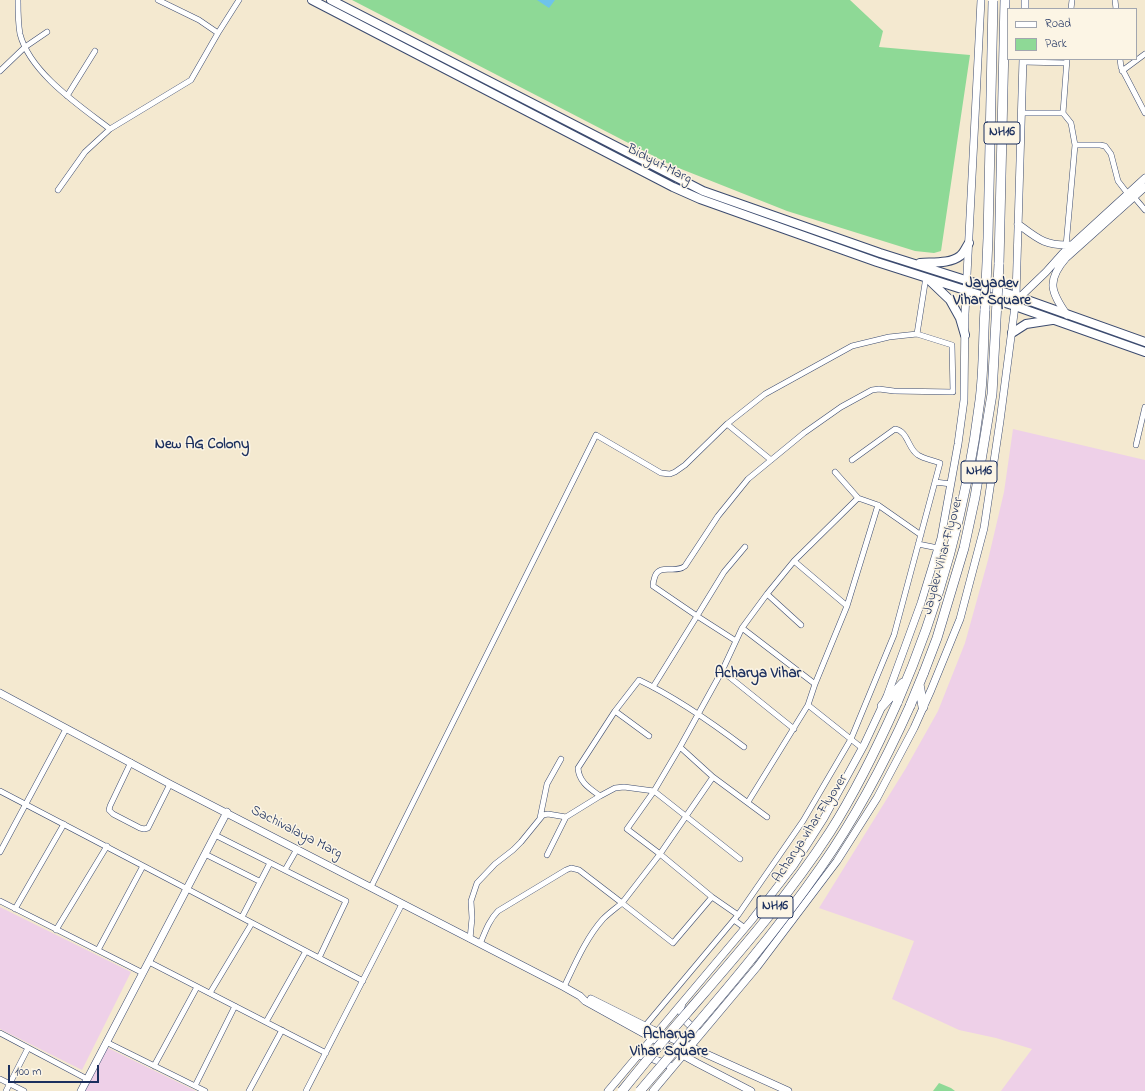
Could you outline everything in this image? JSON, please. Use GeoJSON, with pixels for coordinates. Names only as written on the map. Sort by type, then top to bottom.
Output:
{"type":"FeatureCollection","features":[{"type":"Feature","properties":{"kind":"highway","name":"Jaydev Vihar Flyover"},"geometry":{"type":"LineString","coordinates":[[908,678],[924,638],[953,545],[972,452],[980,399],[988,238],[993,0]]}},
{"type":"Feature","properties":{"kind":"highway","name":"Jaydev Vihar Flyover"},"geometry":{"type":"LineString","coordinates":[[919,684],[936,638],[964,548],[975,497],[992,394],[999,264],[1005,0]]}},
{"type":"Feature","properties":{"kind":"highway"},"geometry":{"type":"LineString","coordinates":[[882,706],[908,678]]}},
{"type":"Feature","properties":{"kind":"highway","name":"Acharya vihar Flyover"},"geometry":{"type":"LineString","coordinates":[[622,1091],[757,930],[813,856],[830,831],[864,774],[908,678]]}},
{"type":"Feature","properties":{"kind":"highway"},"geometry":{"type":"LineString","coordinates":[[919,684],[923,708]]}},
{"type":"Feature","properties":{"kind":"highway","name":"Acharya vihar Flyover"},"geometry":{"type":"LineString","coordinates":[[640,1091],[777,927],[821,867],[874,780],[919,684]]}},
{"type":"Feature","properties":{"kind":"main road","name":"Bidyut Marg"},"geometry":{"type":"LineString","coordinates":[[312,0],[679,190],[736,213],[877,262],[1015,306],[1145,352]]}},
{"type":"Feature","properties":{"kind":"main road","name":"Bidyut Marg"},"geometry":{"type":"LineString","coordinates":[[331,0],[703,191],[880,253],[1018,296],[1145,342]]}},
{"type":"Feature","properties":{"kind":"main road"},"geometry":{"type":"LineString","coordinates":[[915,264],[948,261],[957,258],[961,256],[969,243]]}},
{"type":"Feature","properties":{"kind":"main road"},"geometry":{"type":"LineString","coordinates":[[926,277],[950,300],[960,318],[965,335]]}},
{"type":"Feature","properties":{"kind":"main road"},"geometry":{"type":"LineString","coordinates":[[1012,333],[1026,324],[1055,320]]}},
{"type":"Feature","properties":{"kind":"street"},"geometry":{"type":"LineString","coordinates":[[18,0],[20,34],[25,48],[48,79],[67,96],[110,129]]}},
{"type":"Feature","properties":{"kind":"street"},"geometry":{"type":"LineString","coordinates":[[158,0],[199,20],[218,33]]}},
{"type":"Feature","properties":{"kind":"street"},"geometry":{"type":"LineString","coordinates":[[58,190],[85,152],[110,129],[192,80],[218,33],[239,0]]}},
{"type":"Feature","properties":{"kind":"street"},"geometry":{"type":"LineString","coordinates":[[608,1091],[744,928],[794,865],[824,818],[862,748],[882,706],[921,603],[938,548],[952,484],[964,400],[966,290],[981,0]]}},
{"type":"Feature","properties":{"kind":"street"},"geometry":{"type":"LineString","coordinates":[[0,71],[25,48],[47,32]]}},
{"type":"Feature","properties":{"kind":"street"},"geometry":{"type":"LineString","coordinates":[[67,96],[96,51]]}},
{"type":"Feature","properties":{"kind":"street"},"geometry":{"type":"LineString","coordinates":[[1120,60],[1122,71],[1143,106],[1145,113]]}},
{"type":"Feature","properties":{"kind":"street"},"geometry":{"type":"LineString","coordinates":[[1122,71],[1137,60]]}},
{"type":"Feature","properties":{"kind":"street"},"geometry":{"type":"LineString","coordinates":[[1018,296],[1018,224],[1023,61],[1067,61],[1063,113],[1071,123],[1075,145],[1068,246]]}},
{"type":"Feature","properties":{"kind":"street"},"geometry":{"type":"LineString","coordinates":[[1022,113],[1063,113]]}},
{"type":"Feature","properties":{"kind":"street"},"geometry":{"type":"LineString","coordinates":[[1075,145],[1105,146],[1111,154],[1118,181],[1145,210]]}},
{"type":"Feature","properties":{"kind":"street"},"geometry":{"type":"LineString","coordinates":[[1067,315],[1056,298],[1053,290],[1053,280],[1057,269],[1066,258],[1131,196],[1145,178]]}},
{"type":"Feature","properties":{"kind":"street"},"geometry":{"type":"LineString","coordinates":[[1018,296],[1068,246],[1131,196],[1145,187]]}},
{"type":"Feature","properties":{"kind":"street"},"geometry":{"type":"LineString","coordinates":[[1018,224],[1043,242],[1058,246],[1068,246]]}},
{"type":"Feature","properties":{"kind":"street"},"geometry":{"type":"LineString","coordinates":[[916,334],[926,277]]}},
{"type":"Feature","properties":{"kind":"street"},"geometry":{"type":"LineString","coordinates":[[653,1091],[757,968],[837,861],[877,798],[914,728],[960,619],[984,528],[1015,306]]}},
{"type":"Feature","properties":{"kind":"street"},"geometry":{"type":"LineString","coordinates":[[371,887],[596,434],[661,473],[670,474],[685,465],[727,424],[765,394],[852,346],[889,337],[916,334],[952,345],[953,392],[872,390],[829,416],[804,433],[748,479],[718,516],[685,566],[678,570],[662,569],[657,572],[653,582],[653,586],[655,588],[736,641]]}},
{"type":"Feature","properties":{"kind":"street"},"geometry":{"type":"LineString","coordinates":[[1136,444],[1145,406]]}},
{"type":"Feature","properties":{"kind":"street"},"geometry":{"type":"LineString","coordinates":[[727,424],[770,460]]}},
{"type":"Feature","properties":{"kind":"street"},"geometry":{"type":"LineString","coordinates":[[645,1026],[734,920],[803,821],[851,739],[894,635],[940,463],[918,455],[914,452],[903,433],[895,429],[852,460]]}},
{"type":"Feature","properties":{"kind":"street"},"geometry":{"type":"LineString","coordinates":[[835,472],[858,498],[878,505],[920,536]]}},
{"type":"Feature","properties":{"kind":"street"},"geometry":{"type":"LineString","coordinates":[[935,482],[952,484]]}},
{"type":"Feature","properties":{"kind":"street"},"geometry":{"type":"LineString","coordinates":[[738,914],[712,898],[660,854],[627,829],[654,790],[680,748],[722,671],[742,628],[794,561],[858,498]]}},
{"type":"Feature","properties":{"kind":"street"},"geometry":{"type":"LineString","coordinates":[[748,802],[808,705],[847,606],[878,505]]}},
{"type":"Feature","properties":{"kind":"street"},"geometry":{"type":"LineString","coordinates":[[918,544],[938,548]]}},
{"type":"Feature","properties":{"kind":"street"},"geometry":{"type":"LineString","coordinates":[[653,686],[724,572],[745,547]]}},
{"type":"Feature","properties":{"kind":"street"},"geometry":{"type":"LineString","coordinates":[[794,561],[847,606]]}},
{"type":"Feature","properties":{"kind":"street"},"geometry":{"type":"LineString","coordinates":[[767,594],[801,625]]}},
{"type":"Feature","properties":{"kind":"street"},"geometry":{"type":"LineString","coordinates":[[742,628],[815,684]]}},
{"type":"Feature","properties":{"kind":"street"},"geometry":{"type":"LineString","coordinates":[[722,671],[794,729]]}},
{"type":"Feature","properties":{"kind":"street"},"geometry":{"type":"LineString","coordinates":[[600,796],[580,779],[578,768],[615,711],[639,680],[653,686],[699,713],[744,747]]}},
{"type":"Feature","properties":{"kind":"street","name":"Sachivalaya Marg"},"geometry":{"type":"LineString","coordinates":[[0,693],[170,784],[227,812],[452,929],[470,940],[564,987],[580,996],[585,1001],[652,1039],[751,1091]]}},
{"type":"Feature","properties":{"kind":"street"},"geometry":{"type":"LineString","coordinates":[[808,705],[862,748]]}},
{"type":"Feature","properties":{"kind":"street"},"geometry":{"type":"LineString","coordinates":[[615,711],[649,736]]}},
{"type":"Feature","properties":{"kind":"street"},"geometry":{"type":"LineString","coordinates":[[0,852],[66,729]]}},
{"type":"Feature","properties":{"kind":"street"},"geometry":{"type":"LineString","coordinates":[[680,748],[713,777],[767,817]]}},
{"type":"Feature","properties":{"kind":"street"},"geometry":{"type":"LineString","coordinates":[[540,818],[547,784],[561,759]]}},
{"type":"Feature","properties":{"kind":"street"},"geometry":{"type":"LineString","coordinates":[[131,762],[110,806],[109,810],[113,814],[140,828],[148,828],[170,784]]}},
{"type":"Feature","properties":{"kind":"street"},"geometry":{"type":"LineString","coordinates":[[564,987],[577,960],[594,931],[604,919],[622,903],[660,854],[713,777]]}},
{"type":"Feature","properties":{"kind":"street"},"geometry":{"type":"LineString","coordinates":[[547,855],[566,817],[615,788],[624,787],[654,790],[740,859]]}},
{"type":"Feature","properties":{"kind":"street"},"geometry":{"type":"LineString","coordinates":[[0,792],[363,981]]}},
{"type":"Feature","properties":{"kind":"street"},"geometry":{"type":"LineString","coordinates":[[81,1091],[227,812]]}},
{"type":"Feature","properties":{"kind":"street"},"geometry":{"type":"LineString","coordinates":[[470,940],[472,918],[471,901],[477,884],[495,864],[521,842],[543,815],[548,814],[566,817]]}},
{"type":"Feature","properties":{"kind":"street"},"geometry":{"type":"LineString","coordinates":[[15,909],[64,824]]}},
{"type":"Feature","properties":{"kind":"street"},"geometry":{"type":"LineString","coordinates":[[215,835],[346,901],[319,958]]}},
{"type":"Feature","properties":{"kind":"street"},"geometry":{"type":"LineString","coordinates":[[56,930],[106,846]]}},
{"type":"Feature","properties":{"kind":"street"},"geometry":{"type":"LineString","coordinates":[[285,870],[297,849]]}},
{"type":"Feature","properties":{"kind":"street"},"geometry":{"type":"LineString","coordinates":[[205,854],[259,881]]}},
{"type":"Feature","properties":{"kind":"street"},"geometry":{"type":"LineString","coordinates":[[242,917],[259,881],[270,863]]}},
{"type":"Feature","properties":{"kind":"street"},"geometry":{"type":"LineString","coordinates":[[98,950],[143,866]]}},
{"type":"Feature","properties":{"kind":"street"},"geometry":{"type":"LineString","coordinates":[[480,944],[493,916],[498,911],[571,868],[579,870],[673,943],[712,898]]}},
{"type":"Feature","properties":{"kind":"street"},"geometry":{"type":"LineString","coordinates":[[0,902],[143,973]]}},
{"type":"Feature","properties":{"kind":"street"},"geometry":{"type":"LineString","coordinates":[[306,1091],[402,904]]}},
{"type":"Feature","properties":{"kind":"street"},"geometry":{"type":"LineString","coordinates":[[734,920],[744,928]]}},
{"type":"Feature","properties":{"kind":"street"},"geometry":{"type":"LineString","coordinates":[[210,993],[252,923]]}},
{"type":"Feature","properties":{"kind":"street"},"geometry":{"type":"LineString","coordinates":[[266,1022],[306,951]]}},
{"type":"Feature","properties":{"kind":"street"},"geometry":{"type":"LineString","coordinates":[[148,962],[326,1053]]}},
{"type":"Feature","properties":{"kind":"street"},"geometry":{"type":"LineString","coordinates":[[154,1066],[197,987]]}},
{"type":"Feature","properties":{"kind":"street","name":"Sachivalaya Marg"},"geometry":{"type":"LineString","coordinates":[[580,996],[586,997],[645,1026],[788,1091]]}},
{"type":"Feature","properties":{"kind":"street"},"geometry":{"type":"LineString","coordinates":[[682,1003],[680,1010],[681,1014],[695,1029],[702,1034]]}},
{"type":"Feature","properties":{"kind":"street"},"geometry":{"type":"LineString","coordinates":[[195,1086],[235,1006]]}},
{"type":"Feature","properties":{"kind":"street"},"geometry":{"type":"LineString","coordinates":[[249,1091],[282,1030]]}},
{"type":"Feature","properties":{"kind":"street"},"geometry":{"type":"LineString","coordinates":[[0,1033],[87,1078]]}},
{"type":"Feature","properties":{"kind":"street"},"geometry":{"type":"LineString","coordinates":[[106,1042],[205,1091]]}},
{"type":"Feature","properties":{"kind":"street"},"geometry":{"type":"LineString","coordinates":[[6,1091],[28,1048]]}},
{"type":"Feature","properties":{"kind":"street"},"geometry":{"type":"LineString","coordinates":[[638,1055],[646,1056],[673,1067]]}},
{"type":"Feature","properties":{"kind":"street"},"geometry":{"type":"LineString","coordinates":[[0,1079],[24,1091]]}},
{"type":"Feature","properties":{"kind":"shaded area"},"geometry":{"type":"Polygon","coordinates":[[[1013,429],[1145,460],[1145,1091],[1001,1091],[1032,1049],[996,1038],[959,1030],[892,999],[914,941],[819,908],[906,768],[938,711],[965,643],[988,560],[1004,492],[1013,429]]]}},
{"type":"Feature","properties":{"kind":"shaded area"},"geometry":{"type":"Polygon","coordinates":[[[0,907],[131,972],[82,1070],[0,1029],[0,907]]]}},
{"type":"Feature","properties":{"kind":"shaded area"},"geometry":{"type":"Polygon","coordinates":[[[106,1047],[196,1091],[82,1091],[106,1047]]]}},
{"type":"Feature","properties":{"kind":"green space"},"geometry":{"type":"Polygon","coordinates":[[[352,0],[850,0],[883,31],[879,47],[970,55],[941,251],[934,253],[915,251],[787,211],[671,165],[352,0]]]}},
{"type":"Feature","properties":{"kind":"green space"},"geometry":{"type":"Polygon","coordinates":[[[939,1083],[951,1088],[955,1091],[933,1091],[939,1083]]]}},
{"type":"Feature","properties":{"kind":"water"},"geometry":{"type":"Polygon","coordinates":[[[537,0],[555,0],[549,8],[537,0]]]}},
{"type":"Feature","properties":{"kind":"district","name":"Jayadev Vihar Square"},"geometry":{"type":"Point","coordinates":[992,294]}},
{"type":"Feature","properties":{"kind":"district","name":"New AG Colony"},"geometry":{"type":"Point","coordinates":[202,446]}},
{"type":"Feature","properties":{"kind":"district","name":"Acharya Vihar"},"geometry":{"type":"Point","coordinates":[758,675]}},
{"type":"Feature","properties":{"kind":"district","name":"Acharya Vihar Square"},"geometry":{"type":"Point","coordinates":[669,1044]}}]}
